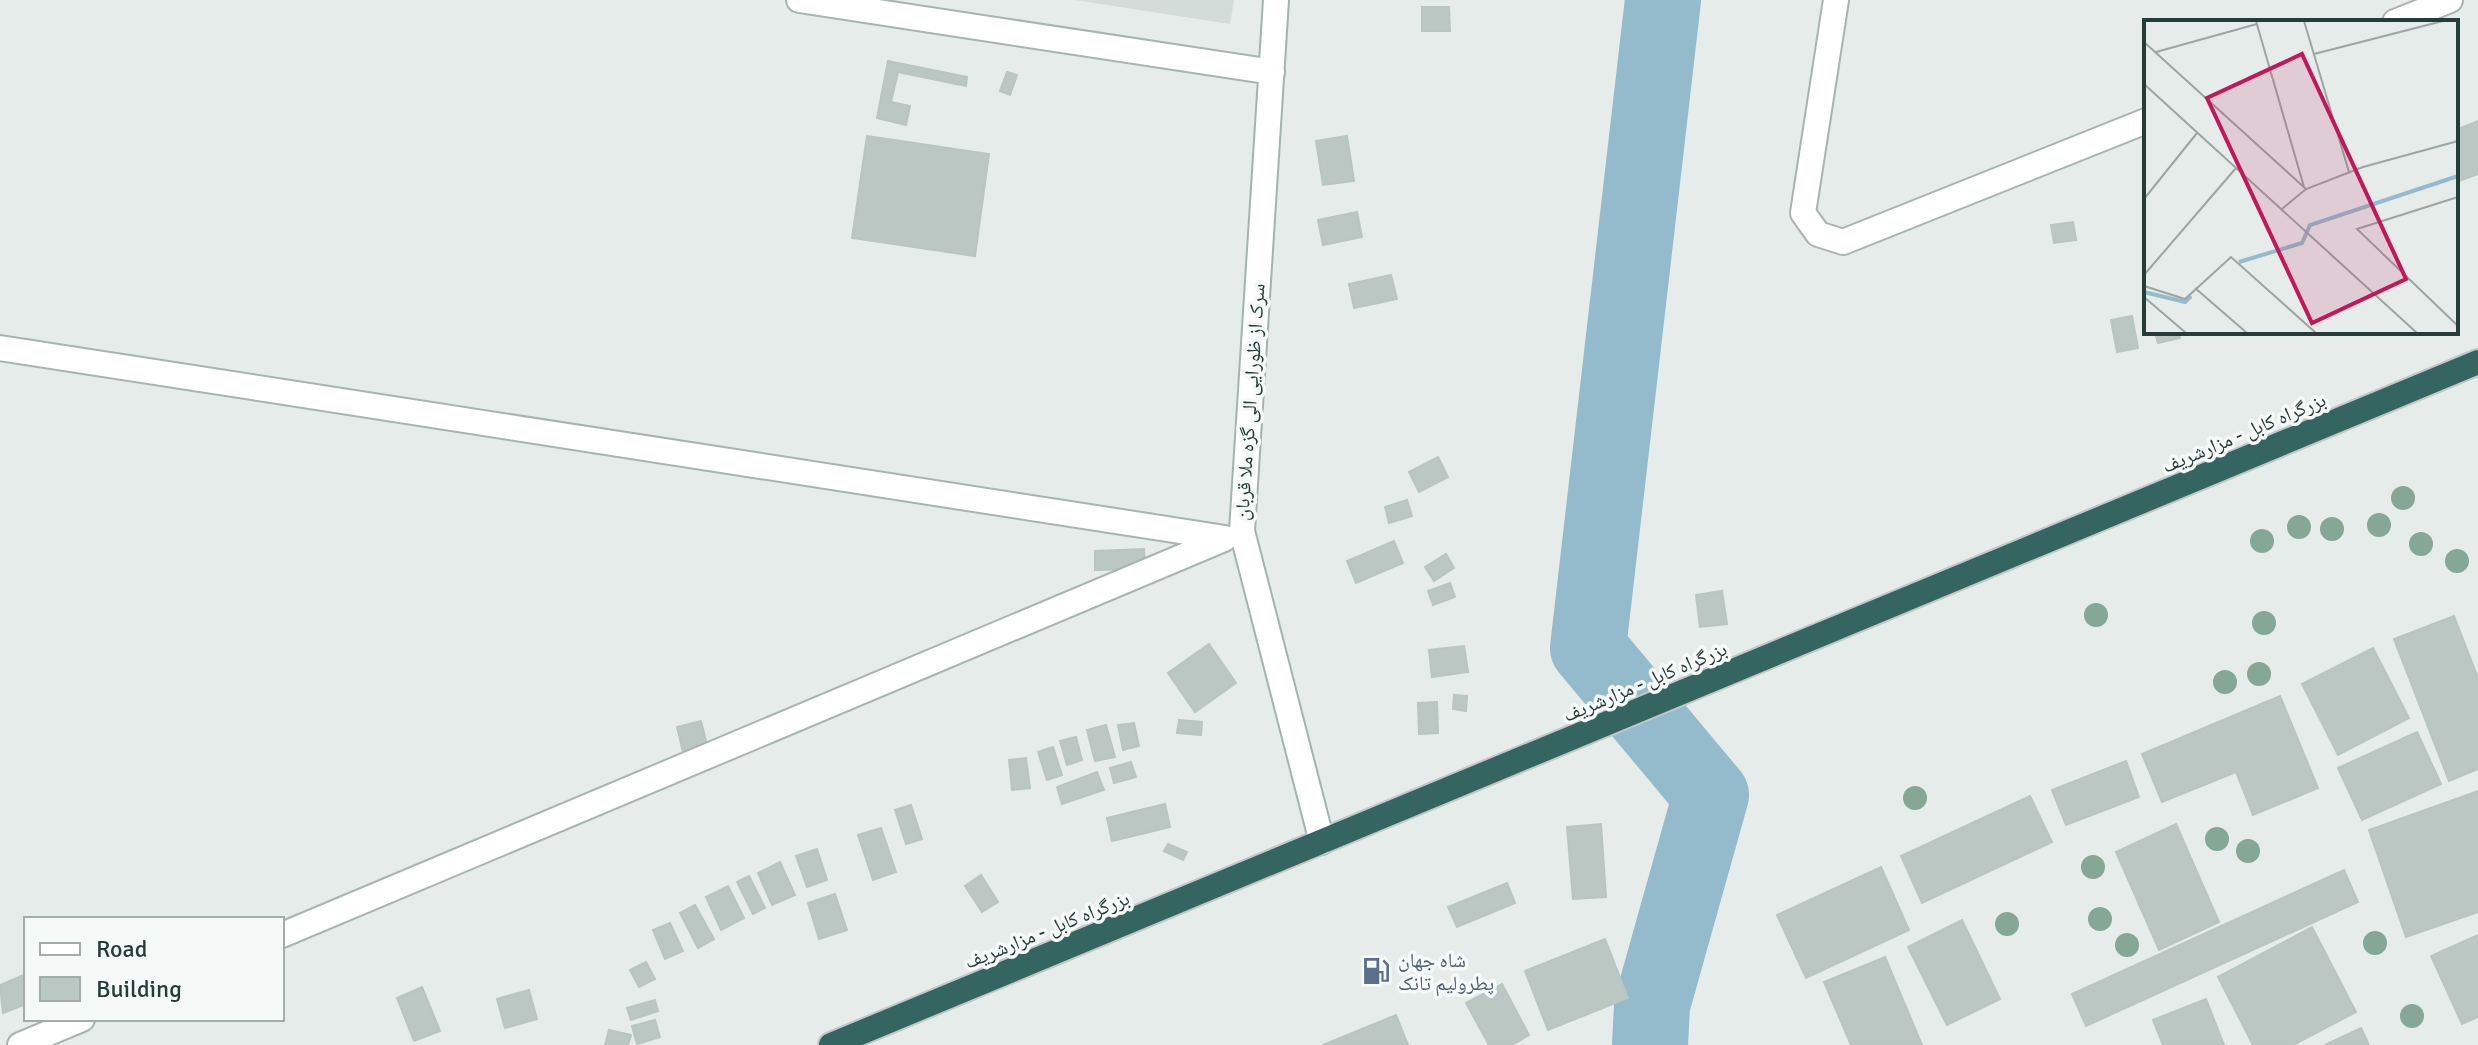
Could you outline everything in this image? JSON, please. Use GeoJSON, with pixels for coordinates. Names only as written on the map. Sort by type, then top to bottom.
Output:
{"type":"FeatureCollection","features":[{"type":"Feature","properties":{"kind":"highway","name":"بزرگراه کابل - مزارشریف"},"geometry":{"type":"LineString","coordinates":[[831,1045],[2478,362]]}},
{"type":"Feature","properties":{"kind":"street"},"geometry":{"type":"LineString","coordinates":[[799,0],[1272,72]]}},
{"type":"Feature","properties":{"kind":"street","name":"سرک از ظورایی الی گزه ملا قربان"},"geometry":{"type":"LineString","coordinates":[[1276,0],[1233,535],[1322,842]]}},
{"type":"Feature","properties":{"kind":"street"},"geometry":{"type":"LineString","coordinates":[[1836,0],[1803,213],[1818,234],[1843,242],[2144,122]]}},
{"type":"Feature","properties":{"kind":"street"},"geometry":{"type":"LineString","coordinates":[[2400,20],[2450,0]]}},
{"type":"Feature","properties":{"kind":"street"},"geometry":{"type":"LineString","coordinates":[[0,348],[1233,535]]}},
{"type":"Feature","properties":{"kind":"street"},"geometry":{"type":"LineString","coordinates":[[284,934],[1233,535]]}},
{"type":"Feature","properties":{"kind":"street"},"geometry":{"type":"LineString","coordinates":[[20,1045],[77,1021]]}},
{"type":"Feature","properties":{"kind":"shaded area"},"geometry":{"type":"Polygon","coordinates":[[[1075,0],[1234,0],[1230,24],[1075,0]]]}},
{"type":"Feature","properties":{"kind":"building"},"geometry":{"type":"Polygon","coordinates":[[[1422,7],[1449,7],[1450,31],[1422,31],[1422,7]]]}},
{"type":"Feature","properties":{"kind":"building"},"geometry":{"type":"Polygon","coordinates":[[[888,61],[967,77],[966,86],[898,72],[891,102],[910,106],[906,125],[877,118],[888,61]]]}},
{"type":"Feature","properties":{"kind":"building"},"geometry":{"type":"Polygon","coordinates":[[[1007,72],[1017,75],[1010,95],[1000,91],[1007,72]]]}},
{"type":"Feature","properties":{"kind":"building"},"geometry":{"type":"Polygon","coordinates":[[[2478,121],[2478,174],[2458,181],[2458,129],[2478,121]]]}},
{"type":"Feature","properties":{"kind":"building"},"geometry":{"type":"Polygon","coordinates":[[[867,136],[989,154],[975,256],[852,238],[867,136]]]}},
{"type":"Feature","properties":{"kind":"building"},"geometry":{"type":"Polygon","coordinates":[[[1347,136],[1354,181],[1323,185],[1316,141],[1347,136]]]}},
{"type":"Feature","properties":{"kind":"building"},"geometry":{"type":"Polygon","coordinates":[[[1357,212],[1362,237],[1323,245],[1318,220],[1357,212]]]}},
{"type":"Feature","properties":{"kind":"building"},"geometry":{"type":"Polygon","coordinates":[[[2073,222],[2076,240],[2054,243],[2051,225],[2073,222]]]}},
{"type":"Feature","properties":{"kind":"building"},"geometry":{"type":"Polygon","coordinates":[[[1391,275],[1397,299],[1354,308],[1349,284],[1391,275]]]}},
{"type":"Feature","properties":{"kind":"building"},"geometry":{"type":"Polygon","coordinates":[[[2132,316],[2138,348],[2117,352],[2111,320],[2132,316]]]}},
{"type":"Feature","properties":{"kind":"building"},"geometry":{"type":"Polygon","coordinates":[[[2156,334],[2179,334],[2180,338],[2158,343],[2156,334]]]}},
{"type":"Feature","properties":{"kind":"building"},"geometry":{"type":"Polygon","coordinates":[[[1438,457],[1448,477],[1419,492],[1409,472],[1438,457]]]}},
{"type":"Feature","properties":{"kind":"building"},"geometry":{"type":"Polygon","coordinates":[[[1407,500],[1412,516],[1389,523],[1385,507],[1407,500]]]}},
{"type":"Feature","properties":{"kind":"building"},"geometry":{"type":"Polygon","coordinates":[[[1394,541],[1403,563],[1356,583],[1347,561],[1394,541]]]}},
{"type":"Feature","properties":{"kind":"building"},"geometry":{"type":"Polygon","coordinates":[[[1144,549],[1145,569],[1095,570],[1095,551],[1144,549]]]}},
{"type":"Feature","properties":{"kind":"building"},"geometry":{"type":"Polygon","coordinates":[[[1446,554],[1454,568],[1434,581],[1425,567],[1446,554]]]}},
{"type":"Feature","properties":{"kind":"building"},"geometry":{"type":"Polygon","coordinates":[[[1450,583],[1455,597],[1433,605],[1428,591],[1450,583]]]}},
{"type":"Feature","properties":{"kind":"building"},"geometry":{"type":"Polygon","coordinates":[[[1722,591],[1727,624],[1700,627],[1696,595],[1722,591]]]}},
{"type":"Feature","properties":{"kind":"building"},"geometry":{"type":"Polygon","coordinates":[[[2454,616],[2478,678],[2478,769],[2449,781],[2394,639],[2454,616]]]}},
{"type":"Feature","properties":{"kind":"building"},"geometry":{"type":"Polygon","coordinates":[[[1209,644],[1236,683],[1195,712],[1168,673],[1209,644]]]}},
{"type":"Feature","properties":{"kind":"building"},"geometry":{"type":"Polygon","coordinates":[[[1464,646],[1468,672],[1432,677],[1429,650],[1464,646]]]}},
{"type":"Feature","properties":{"kind":"building"},"geometry":{"type":"Polygon","coordinates":[[[2373,648],[2409,718],[2338,755],[2302,684],[2373,648]]]}},
{"type":"Feature","properties":{"kind":"building"},"geometry":{"type":"Polygon","coordinates":[[[1454,695],[1467,696],[1466,711],[1453,709],[1454,695]]]}},
{"type":"Feature","properties":{"kind":"building"},"geometry":{"type":"Polygon","coordinates":[[[2280,696],[2318,788],[2253,815],[2236,772],[2162,802],[2142,754],[2280,696]]]}},
{"type":"Feature","properties":{"kind":"building"},"geometry":{"type":"Polygon","coordinates":[[[1437,702],[1438,733],[1419,734],[1418,703],[1437,702]]]}},
{"type":"Feature","properties":{"kind":"building"},"geometry":{"type":"Polygon","coordinates":[[[1179,720],[1202,722],[1201,735],[1177,733],[1179,720]]]}},
{"type":"Feature","properties":{"kind":"building"},"geometry":{"type":"Polygon","coordinates":[[[701,721],[707,745],[683,752],[677,727],[701,721]]]}},
{"type":"Feature","properties":{"kind":"building"},"geometry":{"type":"Polygon","coordinates":[[[1134,723],[1139,746],[1123,750],[1118,725],[1134,723]]]}},
{"type":"Feature","properties":{"kind":"building"},"geometry":{"type":"Polygon","coordinates":[[[1106,725],[1115,757],[1095,761],[1087,730],[1106,725]]]}},
{"type":"Feature","properties":{"kind":"building"},"geometry":{"type":"Polygon","coordinates":[[[2417,732],[2441,784],[2362,820],[2338,768],[2417,732]]]}},
{"type":"Feature","properties":{"kind":"building"},"geometry":{"type":"Polygon","coordinates":[[[1076,737],[1082,760],[1067,765],[1060,741],[1076,737]]]}},
{"type":"Feature","properties":{"kind":"building"},"geometry":{"type":"Polygon","coordinates":[[[1053,747],[1062,775],[1047,780],[1038,752],[1053,747]]]}},
{"type":"Feature","properties":{"kind":"building"},"geometry":{"type":"Polygon","coordinates":[[[1026,758],[1030,788],[1012,790],[1009,760],[1026,758]]]}},
{"type":"Feature","properties":{"kind":"building"},"geometry":{"type":"Polygon","coordinates":[[[2126,761],[2139,797],[2066,825],[2052,790],[2126,761]]]}},
{"type":"Feature","properties":{"kind":"building"},"geometry":{"type":"Polygon","coordinates":[[[1131,762],[1136,777],[1114,783],[1110,768],[1131,762]]]}},
{"type":"Feature","properties":{"kind":"building"},"geometry":{"type":"Polygon","coordinates":[[[1097,772],[1104,790],[1062,804],[1057,787],[1097,772]]]}},
{"type":"Feature","properties":{"kind":"building"},"geometry":{"type":"Polygon","coordinates":[[[2478,791],[2478,912],[2406,937],[2369,830],[2478,791]]]}},
{"type":"Feature","properties":{"kind":"building"},"geometry":{"type":"Polygon","coordinates":[[[2030,796],[2052,842],[1922,903],[1901,856],[2030,796]]]}},
{"type":"Feature","properties":{"kind":"building"},"geometry":{"type":"Polygon","coordinates":[[[1165,804],[1170,827],[1112,841],[1107,818],[1165,804]]]}},
{"type":"Feature","properties":{"kind":"building"},"geometry":{"type":"Polygon","coordinates":[[[911,805],[922,839],[906,844],[895,810],[911,805]]]}},
{"type":"Feature","properties":{"kind":"building"},"geometry":{"type":"Polygon","coordinates":[[[1601,824],[1606,897],[1573,899],[1567,827],[1601,824]]]}},
{"type":"Feature","properties":{"kind":"building"},"geometry":{"type":"Polygon","coordinates":[[[2176,824],[2219,922],[2159,950],[2116,852],[2176,824]]]}},
{"type":"Feature","properties":{"kind":"building"},"geometry":{"type":"Polygon","coordinates":[[[881,828],[896,872],[873,880],[858,835],[881,828]]]}},
{"type":"Feature","properties":{"kind":"building"},"geometry":{"type":"Polygon","coordinates":[[[1168,844],[1187,852],[1183,860],[1164,851],[1168,844]]]}},
{"type":"Feature","properties":{"kind":"building"},"geometry":{"type":"Polygon","coordinates":[[[817,849],[827,880],[807,887],[796,856],[817,849]]]}},
{"type":"Feature","properties":{"kind":"building"},"geometry":{"type":"Polygon","coordinates":[[[780,862],[795,895],[772,905],[758,873],[780,862]]]}},
{"type":"Feature","properties":{"kind":"building"},"geometry":{"type":"Polygon","coordinates":[[[1881,867],[1909,930],[1806,978],[1777,915],[1881,867]]]}},
{"type":"Feature","properties":{"kind":"building"},"geometry":{"type":"Polygon","coordinates":[[[2344,870],[2358,902],[2086,1026],[2072,994],[2344,870]]]}},
{"type":"Feature","properties":{"kind":"building"},"geometry":{"type":"Polygon","coordinates":[[[981,875],[998,902],[982,912],[965,886],[981,875]]]}},
{"type":"Feature","properties":{"kind":"building"},"geometry":{"type":"Polygon","coordinates":[[[749,876],[765,908],[753,914],[737,882],[749,876]]]}},
{"type":"Feature","properties":{"kind":"building"},"geometry":{"type":"Polygon","coordinates":[[[1507,883],[1515,903],[1457,927],[1448,907],[1507,883]]]}},
{"type":"Feature","properties":{"kind":"building"},"geometry":{"type":"Polygon","coordinates":[[[728,886],[744,918],[721,930],[706,897],[728,886]]]}},
{"type":"Feature","properties":{"kind":"building"},"geometry":{"type":"Polygon","coordinates":[[[835,894],[847,930],[819,939],[808,903],[835,894]]]}},
{"type":"Feature","properties":{"kind":"building"},"geometry":{"type":"Polygon","coordinates":[[[695,905],[714,939],[698,948],[680,913],[695,905]]]}},
{"type":"Feature","properties":{"kind":"building"},"geometry":{"type":"Polygon","coordinates":[[[1962,920],[2000,999],[1947,1025],[1908,947],[1962,920]]]}},
{"type":"Feature","properties":{"kind":"building"},"geometry":{"type":"Polygon","coordinates":[[[670,923],[683,951],[665,959],[653,930],[670,923]]]}},
{"type":"Feature","properties":{"kind":"building"},"geometry":{"type":"Polygon","coordinates":[[[2312,927],[2356,1012],[2293,1045],[2253,1045],[2218,977],[2312,927]]]}},
{"type":"Feature","properties":{"kind":"building"},"geometry":{"type":"Polygon","coordinates":[[[2478,935],[2478,1017],[2462,1024],[2431,956],[2478,935]]]}},
{"type":"Feature","properties":{"kind":"building"},"geometry":{"type":"Polygon","coordinates":[[[1605,939],[1628,998],[1548,1030],[1525,971],[1605,939]]]}},
{"type":"Feature","properties":{"kind":"building"},"geometry":{"type":"Polygon","coordinates":[[[1885,957],[1922,1045],[1851,1045],[1824,982],[1885,957]]]}},
{"type":"Feature","properties":{"kind":"building"},"geometry":{"type":"Polygon","coordinates":[[[646,962],[655,979],[639,987],[630,970],[646,962]]]}},
{"type":"Feature","properties":{"kind":"building"},"geometry":{"type":"Polygon","coordinates":[[[24,975],[24,1005],[3,1013],[0,985],[24,975]]]}},
{"type":"Feature","properties":{"kind":"building"},"geometry":{"type":"Polygon","coordinates":[[[1502,984],[1529,1035],[1512,1045],[1489,1045],[1466,1003],[1502,984]]]}},
{"type":"Feature","properties":{"kind":"building"},"geometry":{"type":"Polygon","coordinates":[[[422,987],[440,1031],[414,1041],[397,998],[422,987]]]}},
{"type":"Feature","properties":{"kind":"building"},"geometry":{"type":"Polygon","coordinates":[[[529,990],[537,1019],[505,1028],[497,999],[529,990]]]}},
{"type":"Feature","properties":{"kind":"building"},"geometry":{"type":"Polygon","coordinates":[[[2206,999],[2224,1045],[2163,1045],[2153,1020],[2206,999]]]}},
{"type":"Feature","properties":{"kind":"building"},"geometry":{"type":"Polygon","coordinates":[[[655,1000],[658,1011],[631,1020],[627,1008],[655,1000]]]}},
{"type":"Feature","properties":{"kind":"building"},"geometry":{"type":"Polygon","coordinates":[[[1396,1015],[1408,1045],[1323,1045],[1396,1015]]]}},
{"type":"Feature","properties":{"kind":"building"},"geometry":{"type":"Polygon","coordinates":[[[655,1020],[660,1037],[637,1044],[632,1026],[655,1020]]]}},
{"type":"Feature","properties":{"kind":"building"},"geometry":{"type":"Polygon","coordinates":[[[2361,1028],[2369,1045],[2325,1045],[2361,1028]]]}},
{"type":"Feature","properties":{"kind":"building"},"geometry":{"type":"Polygon","coordinates":[[[609,1030],[631,1035],[628,1045],[605,1045],[609,1030]]]}},
{"type":"Feature","properties":{"kind":"waterway"},"geometry":{"type":"LineString","coordinates":[[1650,1045],[1652,1005],[1711,795],[1588,648],[1663,0]]}},
{"type":"Feature","properties":{"kind":"place","name":"شاه جهان پطرولیم تانک"},"geometry":{"type":"Point","coordinates":[1376,971]}}]}
